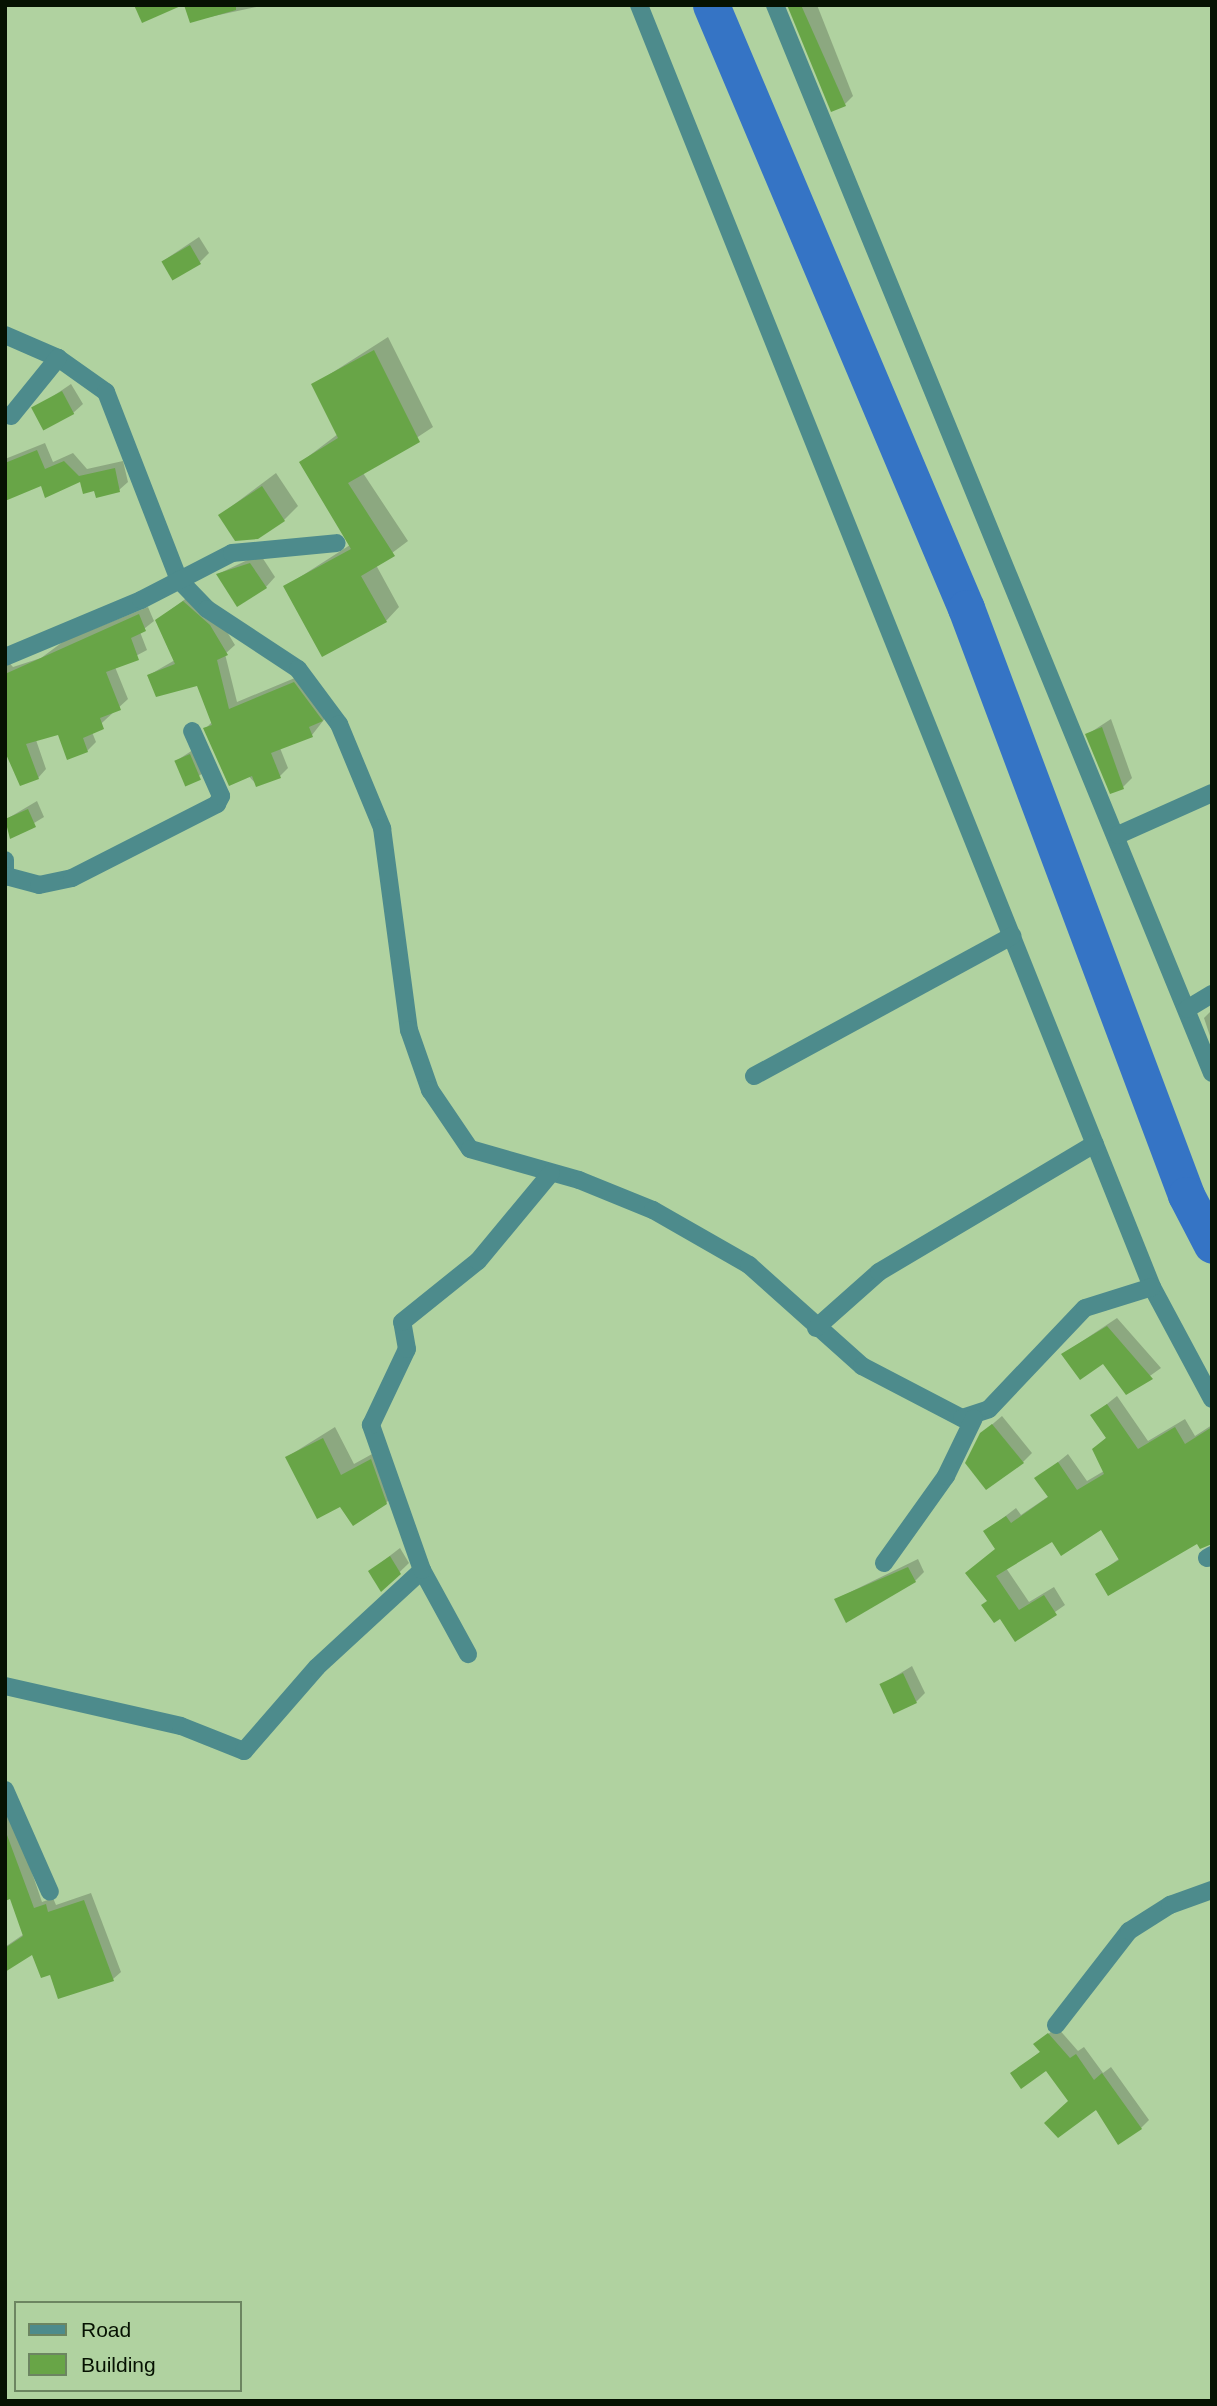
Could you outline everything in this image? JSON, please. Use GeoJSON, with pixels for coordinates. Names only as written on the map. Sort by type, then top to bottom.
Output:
{"type":"FeatureCollection","features":[{"type":"Feature","properties":{"kind":"street"},"geometry":{"type":"LineString","coordinates":[[639,5],[1152,1287],[1212,1399]]}},
{"type":"Feature","properties":{"kind":"street"},"geometry":{"type":"LineString","coordinates":[[775,5],[1118,835],[1212,1073]]}},
{"type":"Feature","properties":{"kind":"street"},"geometry":{"type":"LineString","coordinates":[[5,335],[58,358],[86,374],[118,410],[188,574],[207,609],[299,669],[365,774],[394,891],[409,1030],[446,1121],[470,1149],[551,1173],[653,1210],[749,1265],[816,1328],[891,1384],[949,1414],[974,1418]]}},
{"type":"Feature","properties":{"kind":"street"},"geometry":{"type":"LineString","coordinates":[[11,416],[58,358]]}},
{"type":"Feature","properties":{"kind":"street"},"geometry":{"type":"LineString","coordinates":[[5,657],[232,553],[337,543]]}},
{"type":"Feature","properties":{"kind":"street"},"geometry":{"type":"LineString","coordinates":[[5,860],[6,876],[38,885],[72,877],[220,802],[192,732]]}},
{"type":"Feature","properties":{"kind":"street"},"geometry":{"type":"LineString","coordinates":[[1118,835],[1212,793]]}},
{"type":"Feature","properties":{"kind":"street"},"geometry":{"type":"LineString","coordinates":[[754,1076],[1012,936]]}},
{"type":"Feature","properties":{"kind":"street"},"geometry":{"type":"LineString","coordinates":[[1187,1009],[1212,994]]}},
{"type":"Feature","properties":{"kind":"street"},"geometry":{"type":"LineString","coordinates":[[816,1328],[879,1272],[1095,1144]]}},
{"type":"Feature","properties":{"kind":"street"},"geometry":{"type":"LineString","coordinates":[[468,1654],[422,1570],[371,1425],[406,1353],[402,1322],[478,1261],[551,1173]]}},
{"type":"Feature","properties":{"kind":"street"},"geometry":{"type":"LineString","coordinates":[[884,1563],[946,1476],[974,1418],[1085,1308],[1152,1287]]}},
{"type":"Feature","properties":{"kind":"street"},"geometry":{"type":"LineString","coordinates":[[5,1686],[181,1726],[241,1752],[317,1667],[422,1570]]}},
{"type":"Feature","properties":{"kind":"street"},"geometry":{"type":"LineString","coordinates":[[5,1790],[50,1892]]}},
{"type":"Feature","properties":{"kind":"street"},"geometry":{"type":"LineString","coordinates":[[1056,2025],[1129,1931],[1170,1905],[1212,1890]]}},
{"type":"Feature","properties":{"kind":"building"},"geometry":{"type":"Polygon","coordinates":[[[134,5],[183,5],[142,23],[134,5]]]}},
{"type":"Feature","properties":{"kind":"building"},"geometry":{"type":"Polygon","coordinates":[[[184,5],[236,5],[236,10],[190,23],[184,5]]]}},
{"type":"Feature","properties":{"kind":"building"},"geometry":{"type":"Polygon","coordinates":[[[787,5],[801,5],[846,106],[831,112],[787,5]]]}},
{"type":"Feature","properties":{"kind":"building"},"geometry":{"type":"Polygon","coordinates":[[[190,245],[201,264],[172,281],[161,262],[190,245]]]}},
{"type":"Feature","properties":{"kind":"building"},"geometry":{"type":"Polygon","coordinates":[[[374,350],[420,442],[348,483],[395,556],[361,576],[387,622],[322,657],[283,586],[351,549],[299,462],[338,438],[311,384],[374,350]]]}},
{"type":"Feature","properties":{"kind":"building"},"geometry":{"type":"Polygon","coordinates":[[[62,391],[74,414],[43,430],[31,407],[62,391]]]}},
{"type":"Feature","properties":{"kind":"building"},"geometry":{"type":"Polygon","coordinates":[[[37,450],[45,469],[64,461],[79,476],[115,468],[120,492],[96,498],[94,491],[83,494],[80,482],[45,498],[41,486],[5,501],[5,463],[37,450]]]}},
{"type":"Feature","properties":{"kind":"building"},"geometry":{"type":"Polygon","coordinates":[[[262,486],[285,521],[258,539],[235,541],[218,515],[262,486]]]}},
{"type":"Feature","properties":{"kind":"building"},"geometry":{"type":"Polygon","coordinates":[[[250,563],[267,588],[237,607],[216,574],[250,563]]]}},
{"type":"Feature","properties":{"kind":"building"},"geometry":{"type":"Polygon","coordinates":[[[183,601],[210,625],[228,655],[217,660],[229,709],[294,682],[323,721],[309,727],[313,737],[271,753],[281,778],[256,787],[252,776],[229,786],[203,728],[212,725],[197,686],[156,697],[147,675],[175,664],[155,620],[183,601]]]}},
{"type":"Feature","properties":{"kind":"building"},"geometry":{"type":"Polygon","coordinates":[[[139,614],[146,631],[131,638],[139,660],[106,672],[121,710],[100,718],[104,729],[83,738],[88,752],[67,760],[58,735],[26,744],[39,779],[20,786],[5,752],[5,674],[139,614]]]}},
{"type":"Feature","properties":{"kind":"building"},"geometry":{"type":"Polygon","coordinates":[[[1102,727],[1124,789],[1110,794],[1085,734],[1102,727]]]}},
{"type":"Feature","properties":{"kind":"building"},"geometry":{"type":"Polygon","coordinates":[[[190,754],[201,780],[185,786],[174,761],[190,754]]]}},
{"type":"Feature","properties":{"kind":"building"},"geometry":{"type":"Polygon","coordinates":[[[28,809],[36,827],[10,839],[5,819],[28,809]]]}},
{"type":"Feature","properties":{"kind":"building"},"geometry":{"type":"Polygon","coordinates":[[[1107,1326],[1153,1379],[1126,1395],[1103,1364],[1080,1380],[1061,1354],[1107,1326]]]}},
{"type":"Feature","properties":{"kind":"building"},"geometry":{"type":"Polygon","coordinates":[[[1107,1404],[1138,1449],[1175,1427],[1185,1444],[1212,1427],[1212,1544],[1200,1549],[1197,1544],[1108,1596],[1095,1574],[1119,1560],[1101,1530],[1061,1556],[1052,1542],[996,1576],[1019,1610],[1044,1595],[1057,1615],[1015,1642],[1000,1619],[994,1623],[981,1605],[987,1601],[965,1573],[995,1549],[983,1531],[1006,1516],[1011,1523],[1048,1497],[1034,1478],[1058,1462],[1077,1490],[1104,1474],[1092,1449],[1106,1438],[1090,1415],[1107,1404]]]}},
{"type":"Feature","properties":{"kind":"building"},"geometry":{"type":"Polygon","coordinates":[[[992,1424],[1024,1463],[986,1490],[965,1463],[980,1433],[992,1424]]]}},
{"type":"Feature","properties":{"kind":"building"},"geometry":{"type":"Polygon","coordinates":[[[323,1438],[341,1475],[371,1459],[387,1504],[353,1526],[340,1507],[317,1519],[285,1457],[323,1438]]]}},
{"type":"Feature","properties":{"kind":"building"},"geometry":{"type":"Polygon","coordinates":[[[390,1556],[401,1574],[381,1592],[368,1571],[390,1556]]]}},
{"type":"Feature","properties":{"kind":"building"},"geometry":{"type":"Polygon","coordinates":[[[908,1567],[916,1582],[846,1623],[834,1599],[908,1567]]]}},
{"type":"Feature","properties":{"kind":"building"},"geometry":{"type":"Polygon","coordinates":[[[903,1673],[917,1703],[893,1714],[879,1684],[903,1673]]]}},
{"type":"Feature","properties":{"kind":"building"},"geometry":{"type":"Polygon","coordinates":[[[7,1835],[34,1908],[46,1904],[48,1912],[84,1900],[114,1981],[58,1999],[50,1975],[41,1978],[32,1955],[5,1972],[5,1948],[23,1936],[10,1899],[5,1901],[7,1835]]]}},
{"type":"Feature","properties":{"kind":"building"},"geometry":{"type":"Polygon","coordinates":[[[1048,2033],[1070,2058],[1076,2054],[1094,2080],[1102,2073],[1142,2129],[1118,2145],[1096,2110],[1058,2138],[1044,2123],[1068,2101],[1046,2071],[1021,2089],[1010,2073],[1040,2052],[1033,2044],[1048,2033]]]}},
{"type":"Feature","properties":{"kind":"waterway"},"geometry":{"type":"LineString","coordinates":[[711,5],[966,608],[1186,1195],[1212,1245]]}}]}
